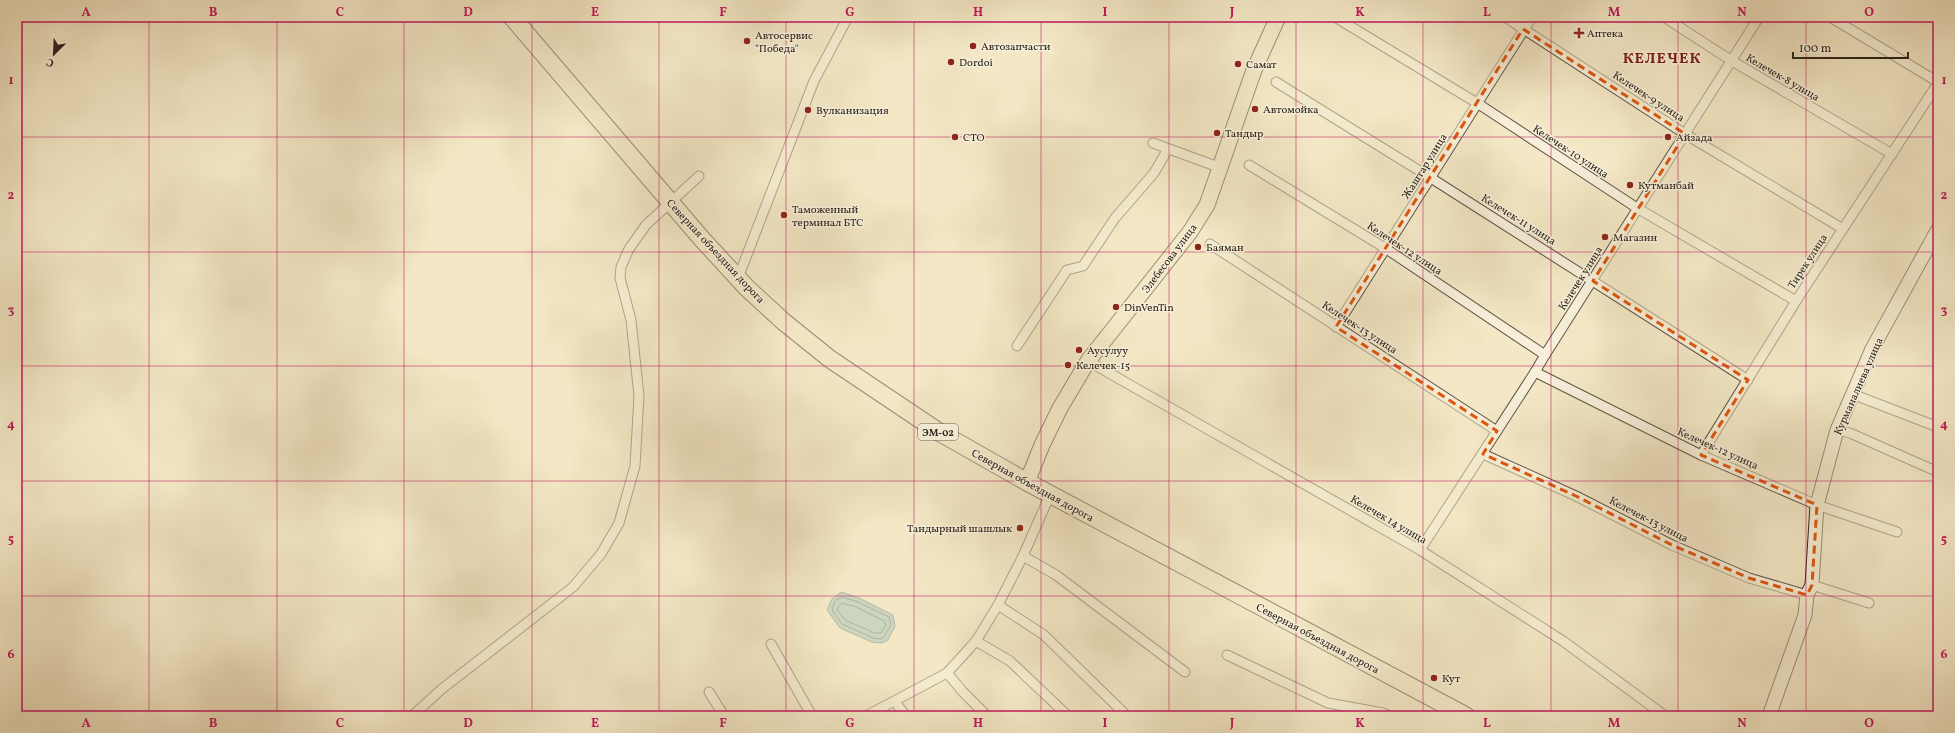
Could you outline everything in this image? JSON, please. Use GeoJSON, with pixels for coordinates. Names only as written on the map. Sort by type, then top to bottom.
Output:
{"type":"FeatureCollection","features":[{"type":"Feature","properties":{"kind":"highway","name":"Северная объездная дорога"},"geometry":{"type":"LineString","coordinates":[[512,17],[701,238],[738,278],[784,322],[830,359],[939,432],[1050,495],[1466,716]]}},
{"type":"Feature","properties":{"kind":"main road","name":"Элебесова улица"},"geometry":{"type":"LineString","coordinates":[[1027,482],[1042,445],[1060,408],[1088,361],[1190,232],[1207,206],[1254,70],[1278,17]]}},
{"type":"Feature","properties":{"kind":"street"},"geometry":{"type":"LineString","coordinates":[[738,278],[814,81],[848,17]]}},
{"type":"Feature","properties":{"kind":"street","name":"Келечек-10 улица"},"geometry":{"type":"LineString","coordinates":[[1336,17],[1477,103],[1637,208],[1796,300]]}},
{"type":"Feature","properties":{"kind":"street","name":"Келечек-9 улица"},"geometry":{"type":"LineString","coordinates":[[1505,17],[1685,134],[1843,229]]}},
{"type":"Feature","properties":{"kind":"street","name":"Жаштар улица"},"geometry":{"type":"LineString","coordinates":[[1336,327],[1532,17]]}},
{"type":"Feature","properties":{"kind":"street","name":"Келечек-8 улица"},"geometry":{"type":"LineString","coordinates":[[1664,17],[1732,62],[1892,154]]}},
{"type":"Feature","properties":{"kind":"street","name":"Келечек улица"},"geometry":{"type":"LineString","coordinates":[[1420,550],[1483,454],[1637,208],[1732,62],[1759,17]]}},
{"type":"Feature","properties":{"kind":"street"},"geometry":{"type":"LineString","coordinates":[[1830,17],[1938,83]]}},
{"type":"Feature","properties":{"kind":"street","name":"Келечек-11 улица"},"geometry":{"type":"LineString","coordinates":[[1276,82],[1593,280],[1748,380]]}},
{"type":"Feature","properties":{"kind":"street","name":"Тирек улица"},"geometry":{"type":"LineString","coordinates":[[1701,455],[1796,300],[1938,83]]}},
{"type":"Feature","properties":{"kind":"street"},"geometry":{"type":"LineString","coordinates":[[1153,143],[1221,168]]}},
{"type":"Feature","properties":{"kind":"street"},"geometry":{"type":"LineString","coordinates":[[1017,346],[1067,270],[1083,266],[1115,218],[1154,173],[1168,149]]}},
{"type":"Feature","properties":{"kind":"street","name":"Келечек-12 улица"},"geometry":{"type":"LineString","coordinates":[[1249,165],[1385,248],[1545,355]]}},
{"type":"Feature","properties":{"kind":"street"},"geometry":{"type":"LineString","coordinates":[[412,716],[443,688],[573,587],[601,554],[620,523],[635,466],[639,396],[630,320],[620,278],[621,267],[629,249],[646,225],[699,176]]}},
{"type":"Feature","properties":{"kind":"street","name":"Курманалиева улица"},"geometry":{"type":"LineString","coordinates":[[1769,716],[1805,616],[1810,590],[1817,505],[1837,430],[1872,349],[1938,229]]}},
{"type":"Feature","properties":{"kind":"street","name":"Келечек-13 улица"},"geometry":{"type":"LineString","coordinates":[[1210,244],[1497,431]]}},
{"type":"Feature","properties":{"kind":"street","name":"Келечек 14 улица"},"geometry":{"type":"LineString","coordinates":[[1088,361],[1420,550],[1563,641],[1665,716]]}},
{"type":"Feature","properties":{"kind":"street","name":"Келечек-12 улица"},"geometry":{"type":"LineString","coordinates":[[1535,372],[1701,455],[1817,505],[1897,532]]}},
{"type":"Feature","properties":{"kind":"street"},"geometry":{"type":"LineString","coordinates":[[1852,394],[1938,427]]}},
{"type":"Feature","properties":{"kind":"street"},"geometry":{"type":"LineString","coordinates":[[1837,430],[1850,433],[1938,472]]}},
{"type":"Feature","properties":{"kind":"street","name":"Келечек-13 улица"},"geometry":{"type":"LineString","coordinates":[[1483,454],[1576,496],[1672,545],[1749,578],[1869,603]]}},
{"type":"Feature","properties":{"kind":"street"},"geometry":{"type":"LineString","coordinates":[[866,716],[895,702],[947,673],[976,641],[998,605],[1023,556],[1050,495]]}},
{"type":"Feature","properties":{"kind":"street"},"geometry":{"type":"LineString","coordinates":[[1023,556],[1056,575],[1185,672]]}},
{"type":"Feature","properties":{"kind":"street"},"geometry":{"type":"LineString","coordinates":[[998,605],[1044,635],[1128,716]]}},
{"type":"Feature","properties":{"kind":"street"},"geometry":{"type":"LineString","coordinates":[[976,641],[1010,661],[1068,716]]}},
{"type":"Feature","properties":{"kind":"street"},"geometry":{"type":"LineString","coordinates":[[771,644],[812,716]]}},
{"type":"Feature","properties":{"kind":"street"},"geometry":{"type":"LineString","coordinates":[[1227,655],[1328,703],[1383,713],[1389,716]]}},
{"type":"Feature","properties":{"kind":"street"},"geometry":{"type":"LineString","coordinates":[[947,673],[963,692],[987,716]]}},
{"type":"Feature","properties":{"kind":"street"},"geometry":{"type":"LineString","coordinates":[[709,692],[724,716]]}},
{"type":"Feature","properties":{"kind":"street"},"geometry":{"type":"LineString","coordinates":[[895,702],[906,716]]}},
{"type":"Feature","properties":{"kind":"highlighted area"},"geometry":{"type":"Polygon","coordinates":[[[1523,29],[1685,134],[1593,281],[1748,380],[1701,455],[1817,505],[1812,585],[1807,595],[1749,578],[1672,545],[1576,496],[1483,454],[1497,431],[1336,327],[1523,29]]]}},
{"type":"Feature","properties":{"kind":"water"},"geometry":{"type":"Polygon","coordinates":[[[841,592],[859,598],[893,615],[895,626],[888,640],[882,643],[872,642],[840,628],[827,610],[832,599],[841,592]]]}},
{"type":"Feature","properties":{"kind":"place","name":"Аптека"},"geometry":{"type":"Point","coordinates":[1579,33]}},
{"type":"Feature","properties":{"kind":"place","name":"Автосервис \"Победа\""},"geometry":{"type":"Point","coordinates":[747,41]}},
{"type":"Feature","properties":{"kind":"place","name":"Автозапчасти"},"geometry":{"type":"Point","coordinates":[973,46]}},
{"type":"Feature","properties":{"kind":"place","name":"Dordoi"},"geometry":{"type":"Point","coordinates":[951,62]}},
{"type":"Feature","properties":{"kind":"place","name":"Самат"},"geometry":{"type":"Point","coordinates":[1238,64]}},
{"type":"Feature","properties":{"kind":"place","name":"Автомойка"},"geometry":{"type":"Point","coordinates":[1255,109]}},
{"type":"Feature","properties":{"kind":"place","name":"Вулканизация"},"geometry":{"type":"Point","coordinates":[808,110]}},
{"type":"Feature","properties":{"kind":"place","name":"Тандыр"},"geometry":{"type":"Point","coordinates":[1217,133]}},
{"type":"Feature","properties":{"kind":"place","name":"СТО"},"geometry":{"type":"Point","coordinates":[955,137]}},
{"type":"Feature","properties":{"kind":"place","name":"Айзада"},"geometry":{"type":"Point","coordinates":[1668,137]}},
{"type":"Feature","properties":{"kind":"place","name":"Кутманбай"},"geometry":{"type":"Point","coordinates":[1630,185]}},
{"type":"Feature","properties":{"kind":"place","name":"Таможенный терминал БТС"},"geometry":{"type":"Point","coordinates":[784,215]}},
{"type":"Feature","properties":{"kind":"place","name":"Магазин"},"geometry":{"type":"Point","coordinates":[1605,237]}},
{"type":"Feature","properties":{"kind":"place","name":"Баяман"},"geometry":{"type":"Point","coordinates":[1198,247]}},
{"type":"Feature","properties":{"kind":"place","name":"DinVenTin"},"geometry":{"type":"Point","coordinates":[1116,307]}},
{"type":"Feature","properties":{"kind":"place","name":"Аусулуу"},"geometry":{"type":"Point","coordinates":[1079,350]}},
{"type":"Feature","properties":{"kind":"place","name":"Келечек-15"},"geometry":{"type":"Point","coordinates":[1068,365]}},
{"type":"Feature","properties":{"kind":"place","name":"Тандырный шашлык"},"geometry":{"type":"Point","coordinates":[1020,528]}},
{"type":"Feature","properties":{"kind":"place","name":"Кут"},"geometry":{"type":"Point","coordinates":[1434,678]}},
{"type":"Feature","properties":{"kind":"district","name":"КЕЛЕЧЕК"},"geometry":{"type":"Point","coordinates":[1662,58]}}]}
